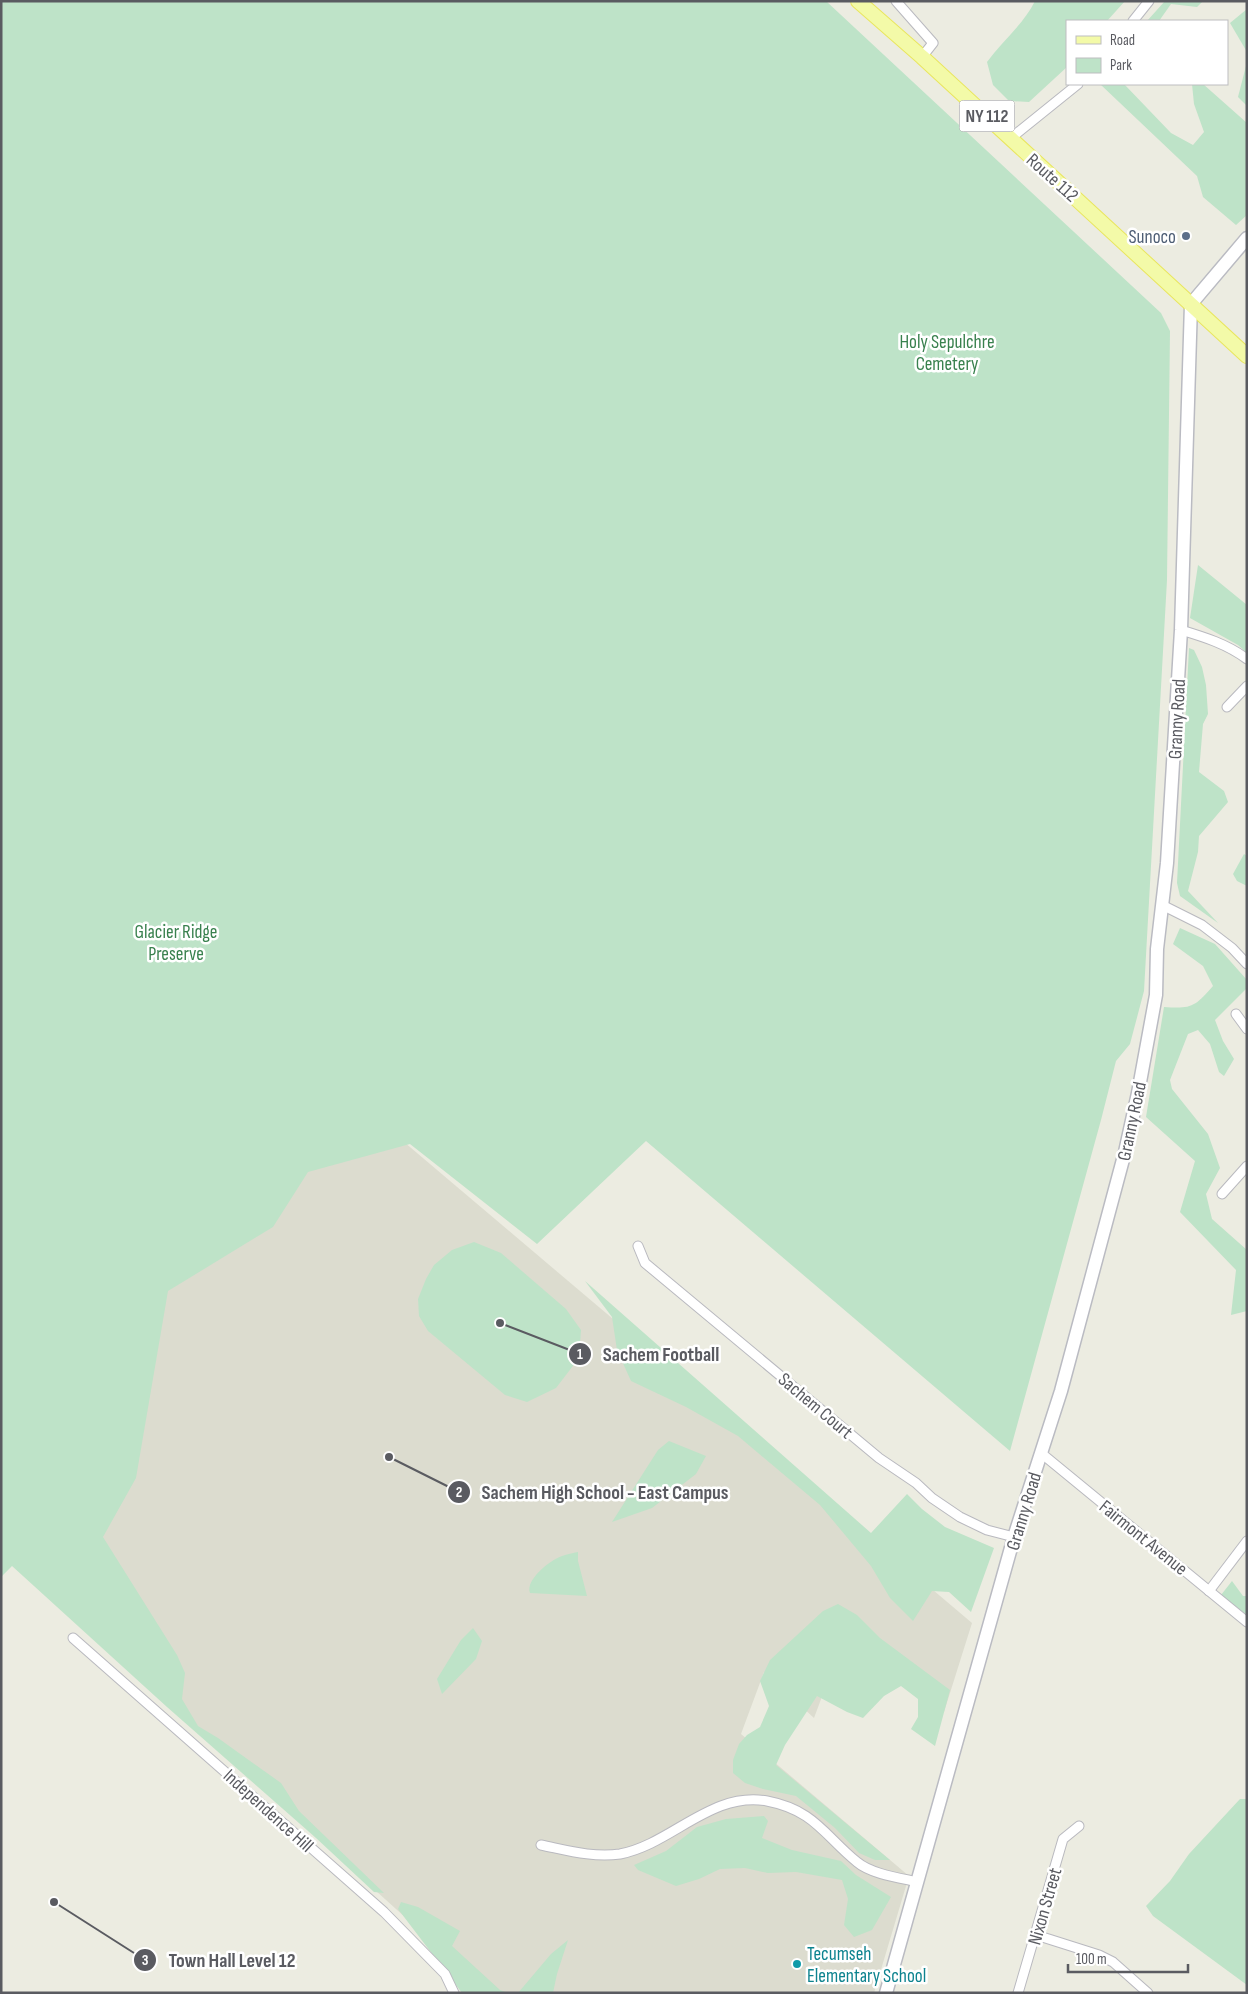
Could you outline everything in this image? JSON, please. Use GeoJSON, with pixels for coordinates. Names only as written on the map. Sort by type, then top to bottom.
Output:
{"type":"FeatureCollection","features":[{"type":"Feature","properties":{"kind":"main road","name":"Route 112"},"geometry":{"type":"LineString","coordinates":[[858,1],[1011,138],[1247,356]]}},
{"type":"Feature","properties":{"kind":"street"},"geometry":{"type":"LineString","coordinates":[[896,1],[933,43],[922,57]]}},
{"type":"Feature","properties":{"kind":"street"},"geometry":{"type":"LineString","coordinates":[[1134,20],[1149,1]]}},
{"type":"Feature","properties":{"kind":"street"},"geometry":{"type":"LineString","coordinates":[[1011,138],[1077,85]]}},
{"type":"Feature","properties":{"kind":"street"},"geometry":{"type":"LineString","coordinates":[[1191,304],[1247,238]]}},
{"type":"Feature","properties":{"kind":"street","name":"Granny Road"},"geometry":{"type":"LineString","coordinates":[[886,1993],[1014,1537],[1061,1391],[1125,1152],[1156,995],[1157,949],[1167,863],[1181,630],[1191,304]]}},
{"type":"Feature","properties":{"kind":"street"},"geometry":{"type":"LineString","coordinates":[[1181,630],[1212,640],[1247,659]]}},
{"type":"Feature","properties":{"kind":"street"},"geometry":{"type":"LineString","coordinates":[[1227,707],[1247,686]]}},
{"type":"Feature","properties":{"kind":"street"},"geometry":{"type":"LineString","coordinates":[[1162,905],[1202,924],[1232,948],[1247,964]]}},
{"type":"Feature","properties":{"kind":"street"},"geometry":{"type":"LineString","coordinates":[[1236,1014],[1247,1029]]}},
{"type":"Feature","properties":{"kind":"street"},"geometry":{"type":"LineString","coordinates":[[1222,1194],[1247,1166]]}},
{"type":"Feature","properties":{"kind":"street","name":"Sachem Court"},"geometry":{"type":"LineString","coordinates":[[638,1246],[645,1264],[879,1458],[916,1482],[932,1498],[960,1517],[987,1530],[1014,1537]]}},
{"type":"Feature","properties":{"kind":"street","name":"Fairmont Avenue"},"geometry":{"type":"LineString","coordinates":[[1041,1453],[1247,1622]]}},
{"type":"Feature","properties":{"kind":"street"},"geometry":{"type":"LineString","coordinates":[[1209,1591],[1247,1541]]}},
{"type":"Feature","properties":{"kind":"street","name":"Independence Hill"},"geometry":{"type":"LineString","coordinates":[[72,1638],[384,1912],[444,1974],[454,1993]]}},
{"type":"Feature","properties":{"kind":"street"},"geometry":{"type":"LineString","coordinates":[[541,1844],[581,1854],[619,1854],[658,1840],[704,1813],[734,1802],[767,1801],[802,1812],[858,1863],[886,1875],[918,1882]]}},
{"type":"Feature","properties":{"kind":"street","name":"Nixon Street"},"geometry":{"type":"LineString","coordinates":[[1018,1993],[1063,1840],[1080,1826]]}},
{"type":"Feature","properties":{"kind":"street"},"geometry":{"type":"LineString","coordinates":[[1036,1935],[1098,1955],[1113,1962],[1148,1993]]}},
{"type":"Feature","properties":{"kind":"shaded area"},"geometry":{"type":"Polygon","coordinates":[[[306,1059],[972,1623],[944,1712],[846,1632],[814,1718],[764,1672],[741,1734],[909,1876],[874,1993],[489,1993],[1,1552],[306,1059]]]}},
{"type":"Feature","properties":{"kind":"green space"},"geometry":{"type":"Polygon","coordinates":[[[1,1],[826,1],[1161,313],[1170,331],[1167,580],[1144,991],[1130,1044],[1116,1061],[1010,1451],[646,1141],[537,1244],[410,1144],[308,1172],[273,1227],[168,1291],[136,1478],[103,1537],[177,1655],[185,1673],[182,1699],[198,1726],[281,1783],[299,1811],[384,1893],[374,1892],[12,1566],[1,1577],[1,1]]]}},
{"type":"Feature","properties":{"kind":"green space"},"geometry":{"type":"Polygon","coordinates":[[[1035,1],[1125,1],[1108,20],[1066,20],[1066,68],[1029,102],[1009,101],[993,85],[987,62],[1030,10],[1035,1]]]}},
{"type":"Feature","properties":{"kind":"green space"},"geometry":{"type":"Polygon","coordinates":[[[1165,1],[1203,1],[1197,7],[1171,4],[1160,20],[1148,20],[1165,1]]]}},
{"type":"Feature","properties":{"kind":"green space"},"geometry":{"type":"Polygon","coordinates":[[[1247,9],[1247,52],[1230,23],[1247,9]]]}},
{"type":"Feature","properties":{"kind":"green space"},"geometry":{"type":"Polygon","coordinates":[[[1247,62],[1247,106],[1238,97],[1247,62]]]}},
{"type":"Feature","properties":{"kind":"green space"},"geometry":{"type":"Polygon","coordinates":[[[1101,85],[1125,85],[1171,133],[1193,145],[1204,132],[1194,104],[1192,85],[1204,85],[1247,123],[1247,215],[1236,225],[1203,197],[1197,176],[1101,85]]]}},
{"type":"Feature","properties":{"kind":"green space"},"geometry":{"type":"Polygon","coordinates":[[[1198,565],[1247,605],[1247,653],[1238,645],[1190,618],[1198,565]]]}},
{"type":"Feature","properties":{"kind":"green space"},"geometry":{"type":"Polygon","coordinates":[[[1189,648],[1194,650],[1202,667],[1206,685],[1208,714],[1203,724],[1199,772],[1224,791],[1228,802],[1199,836],[1198,852],[1188,891],[1218,923],[1180,896],[1177,883],[1189,648]]]}},
{"type":"Feature","properties":{"kind":"green space"},"geometry":{"type":"Polygon","coordinates":[[[1244,854],[1247,856],[1247,886],[1237,881],[1233,874],[1244,854]]]}},
{"type":"Feature","properties":{"kind":"green space"},"geometry":{"type":"Polygon","coordinates":[[[1180,928],[1215,944],[1247,980],[1247,988],[1215,1020],[1223,1041],[1234,1059],[1224,1076],[1219,1072],[1210,1044],[1198,1030],[1188,1034],[1170,1080],[1172,1089],[1208,1134],[1220,1168],[1206,1194],[1212,1219],[1247,1250],[1247,1311],[1231,1315],[1236,1270],[1180,1212],[1195,1161],[1146,1117],[1164,1007],[1181,1008],[1192,1005],[1202,998],[1213,986],[1203,966],[1173,944],[1180,928]]]}},
{"type":"Feature","properties":{"kind":"green space"},"geometry":{"type":"Polygon","coordinates":[[[474,1242],[501,1253],[566,1309],[581,1330],[579,1358],[556,1388],[527,1402],[505,1395],[428,1331],[419,1316],[418,1299],[434,1265],[452,1250],[474,1242]]]}},
{"type":"Feature","properties":{"kind":"green space"},"geometry":{"type":"Polygon","coordinates":[[[585,1281],[871,1533],[907,1494],[945,1527],[994,1548],[971,1612],[949,1592],[932,1591],[913,1621],[890,1598],[871,1566],[820,1505],[738,1436],[686,1407],[631,1381],[617,1350],[612,1317],[585,1281]]]}},
{"type":"Feature","properties":{"kind":"green space"},"geometry":{"type":"Polygon","coordinates":[[[669,1441],[706,1456],[696,1474],[652,1508],[612,1522],[658,1450],[669,1441]]]}},
{"type":"Feature","properties":{"kind":"green space"},"geometry":{"type":"Polygon","coordinates":[[[578,1552],[578,1561],[587,1596],[530,1593],[531,1582],[545,1566],[557,1558],[578,1552]]]}},
{"type":"Feature","properties":{"kind":"green space"},"geometry":{"type":"Polygon","coordinates":[[[1232,1581],[1243,1596],[1247,1596],[1247,1615],[1221,1595],[1232,1581]]]}},
{"type":"Feature","properties":{"kind":"green space"},"geometry":{"type":"Polygon","coordinates":[[[838,1604],[857,1615],[880,1638],[950,1690],[935,1746],[911,1729],[918,1717],[918,1699],[901,1686],[884,1696],[863,1718],[817,1696],[785,1745],[776,1765],[890,1860],[875,1860],[859,1853],[835,1828],[796,1796],[745,1783],[733,1773],[733,1760],[739,1744],[747,1735],[760,1727],[769,1706],[760,1681],[770,1660],[823,1611],[838,1604]]]}},
{"type":"Feature","properties":{"kind":"green space"},"geometry":{"type":"Polygon","coordinates":[[[473,1628],[482,1641],[476,1659],[442,1694],[437,1679],[461,1640],[473,1628]]]}},
{"type":"Feature","properties":{"kind":"green space"},"geometry":{"type":"Polygon","coordinates":[[[1240,1799],[1247,1799],[1247,1985],[1153,1916],[1146,1906],[1170,1881],[1189,1854],[1240,1799]]]}},
{"type":"Feature","properties":{"kind":"green space"},"geometry":{"type":"Polygon","coordinates":[[[764,1816],[768,1821],[762,1838],[792,1850],[841,1861],[856,1875],[891,1897],[872,1930],[854,1937],[844,1925],[848,1899],[842,1880],[796,1872],[768,1873],[745,1868],[720,1869],[699,1879],[676,1886],[638,1870],[634,1865],[666,1851],[697,1827],[726,1819],[764,1816]]]}},
{"type":"Feature","properties":{"kind":"green space"},"geometry":{"type":"Polygon","coordinates":[[[401,1902],[418,1907],[460,1931],[452,1946],[500,1990],[508,1993],[462,1993],[398,1909],[401,1902]]]}},
{"type":"Feature","properties":{"kind":"green space"},"geometry":{"type":"Polygon","coordinates":[[[568,1940],[553,1993],[518,1993],[551,1954],[568,1940]]]}},
{"type":"Feature","properties":{"kind":"place","name":"Sunoco"},"geometry":{"type":"Point","coordinates":[1186,236]}},
{"type":"Feature","properties":{"kind":"place","name":"Sachem Football"},"geometry":{"type":"Point","coordinates":[500,1323]}},
{"type":"Feature","properties":{"kind":"place","name":"Sachem High School - East Campus"},"geometry":{"type":"Point","coordinates":[389,1457]}},
{"type":"Feature","properties":{"kind":"place","name":"Town Hall Level 12"},"geometry":{"type":"Point","coordinates":[54,1902]}},
{"type":"Feature","properties":{"kind":"place","name":"Tecumseh Elementary School"},"geometry":{"type":"Point","coordinates":[797,1964]}},
{"type":"Feature","properties":{"kind":"park label","name":"Holy Sepulchre Cemetery"},"geometry":{"type":"Point","coordinates":[947,352]}},
{"type":"Feature","properties":{"kind":"park label","name":"Glacier Ridge Preserve"},"geometry":{"type":"Point","coordinates":[176,942]}}]}
